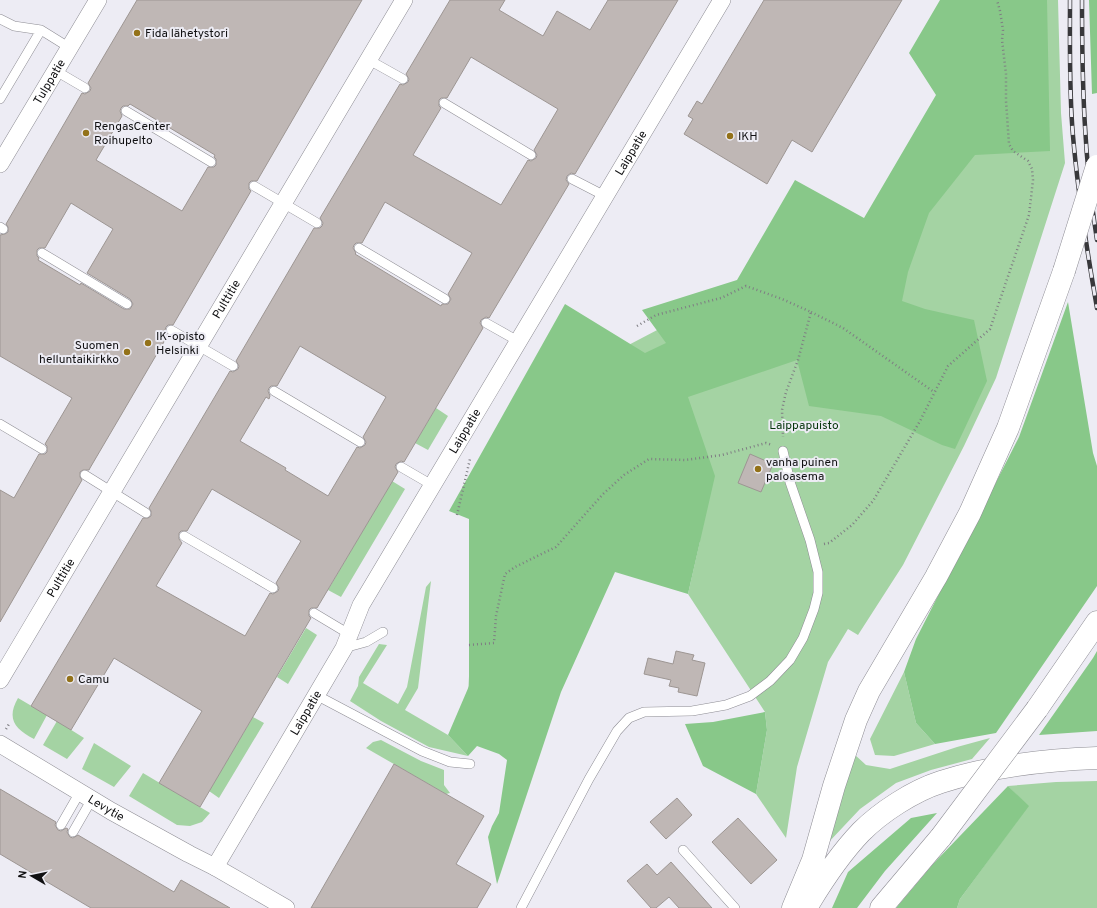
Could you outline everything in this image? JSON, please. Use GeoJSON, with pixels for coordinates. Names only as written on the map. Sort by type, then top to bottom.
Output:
{"type":"FeatureCollection","features":[{"type":"Feature","properties":{"kind":"highway"},"geometry":{"type":"LineString","coordinates":[[793,908],[813,860],[834,786],[856,720],[869,692],[936,577],[970,513],[1008,428],[1064,271],[1097,166]]}},
{"type":"Feature","properties":{"kind":"highway"},"geometry":{"type":"LineString","coordinates":[[881,908],[941,837],[1037,709],[1097,622]]}},
{"type":"Feature","properties":{"kind":"highway"},"geometry":{"type":"LineString","coordinates":[[806,908],[821,881],[844,851],[862,831],[880,815],[909,797],[940,782],[968,775],[1027,763],[1097,758]]}},
{"type":"Feature","properties":{"kind":"street","name":"Tulppatie"},"geometry":{"type":"LineString","coordinates":[[0,164],[98,0]]}},
{"type":"Feature","properties":{"kind":"street","name":"Pulttitie"},"geometry":{"type":"LineString","coordinates":[[0,680],[404,0]]}},
{"type":"Feature","properties":{"kind":"street","name":"Laippatie"},"geometry":{"type":"LineString","coordinates":[[216,867],[347,641],[360,605],[722,0]]}},
{"type":"Feature","properties":{"kind":"street","name":"Levytie"},"geometry":{"type":"LineString","coordinates":[[0,744],[86,795],[189,854],[216,867],[286,908]]}},
{"type":"Feature","properties":{"kind":"lane"},"geometry":{"type":"LineString","coordinates":[[0,19],[14,26],[41,30],[70,48]]}},
{"type":"Feature","properties":{"kind":"lane"},"geometry":{"type":"LineString","coordinates":[[0,99],[41,30]]}},
{"type":"Feature","properties":{"kind":"lane"},"geometry":{"type":"LineString","coordinates":[[368,60],[403,79]]}},
{"type":"Feature","properties":{"kind":"lane"},"geometry":{"type":"LineString","coordinates":[[56,71],[85,88]]}},
{"type":"Feature","properties":{"kind":"lane"},"geometry":{"type":"LineString","coordinates":[[444,103],[531,154]]}},
{"type":"Feature","properties":{"kind":"lane"},"geometry":{"type":"LineString","coordinates":[[126,110],[211,162]]}},
{"type":"Feature","properties":{"kind":"lane"},"geometry":{"type":"LineString","coordinates":[[572,178],[605,196]]}},
{"type":"Feature","properties":{"kind":"lane"},"geometry":{"type":"LineString","coordinates":[[254,186],[317,223]]}},
{"type":"Feature","properties":{"kind":"lane"},"geometry":{"type":"LineString","coordinates":[[359,248],[445,299]]}},
{"type":"Feature","properties":{"kind":"lane"},"geometry":{"type":"LineString","coordinates":[[42,253],[127,304]]}},
{"type":"Feature","properties":{"kind":"lane"},"geometry":{"type":"LineString","coordinates":[[486,323],[518,341]]}},
{"type":"Feature","properties":{"kind":"lane"},"geometry":{"type":"LineString","coordinates":[[171,330],[233,366]]}},
{"type":"Feature","properties":{"kind":"lane"},"geometry":{"type":"LineString","coordinates":[[274,391],[360,442]]}},
{"type":"Feature","properties":{"kind":"lane"},"geometry":{"type":"LineString","coordinates":[[0,424],[42,449]]}},
{"type":"Feature","properties":{"kind":"lane"},"geometry":{"type":"LineString","coordinates":[[521,908],[589,778],[617,731],[629,718],[644,712],[692,711],[726,705],[750,696],[770,681],[790,660],[806,632],[813,613],[818,593],[818,572],[812,546],[790,482],[783,451]]}},
{"type":"Feature","properties":{"kind":"lane"},"geometry":{"type":"LineString","coordinates":[[401,467],[432,485]]}},
{"type":"Feature","properties":{"kind":"lane"},"geometry":{"type":"LineString","coordinates":[[85,475],[146,513]]}},
{"type":"Feature","properties":{"kind":"lane"},"geometry":{"type":"LineString","coordinates":[[184,536],[273,588]]}},
{"type":"Feature","properties":{"kind":"lane"},"geometry":{"type":"LineString","coordinates":[[314,613],[347,641],[366,642],[383,632]]}},
{"type":"Feature","properties":{"kind":"lane"},"geometry":{"type":"LineString","coordinates":[[316,695],[422,751],[450,762],[470,764]]}},
{"type":"Feature","properties":{"kind":"lane"},"geometry":{"type":"LineString","coordinates":[[61,825],[86,795]]}},
{"type":"Feature","properties":{"kind":"lane"},"geometry":{"type":"LineString","coordinates":[[73,832],[86,795]]}},
{"type":"Feature","properties":{"kind":"lane"},"geometry":{"type":"LineString","coordinates":[[683,850],[735,908]]}},
{"type":"Feature","properties":{"kind":"path"},"geometry":{"type":"LineString","coordinates":[[812,546],[829,543],[852,525],[873,502],[920,421],[948,366],[990,329],[1029,215],[1033,180],[1032,169],[1028,161],[1013,151],[1009,144],[1006,74],[1002,40],[1003,30],[1000,11],[996,0]]}},
{"type":"Feature","properties":{"kind":"path"},"geometry":{"type":"LineString","coordinates":[[637,326],[656,315],[721,298],[746,286],[782,299],[843,328],[934,392]]}},
{"type":"Feature","properties":{"kind":"path"},"geometry":{"type":"LineString","coordinates":[[469,645],[494,643],[496,616],[505,574],[515,567],[556,547],[603,494],[624,475],[649,459],[685,460],[722,455],[766,443],[783,451],[782,410],[786,392],[798,360],[811,312]]}},
{"type":"Feature","properties":{"kind":"path"},"geometry":{"type":"LineString","coordinates":[[457,515],[471,457]]}},
{"type":"Feature","properties":{"kind":"green space","name":"Laippapuisto"},"geometry":{"type":"Polygon","coordinates":[[[940,0],[1047,0],[1050,151],[975,155],[929,213],[908,272],[902,301],[925,309],[974,320],[987,381],[955,449],[942,445],[881,416],[809,406],[797,360],[688,397],[715,476],[688,594],[615,572],[561,692],[497,884],[488,837],[499,813],[507,760],[499,754],[477,746],[468,756],[448,735],[469,686],[469,519],[449,511],[565,304],[645,353],[666,343],[642,310],[737,280],[795,180],[864,218],[936,95],[909,53],[940,0]]]}},
{"type":"Feature","properties":{"kind":"green space","name":"Laippapuisto"},"geometry":{"type":"Polygon","coordinates":[[[946,0],[1058,0],[1061,113],[1065,163],[996,378],[964,446],[903,565],[858,635],[848,629],[828,662],[797,767],[786,838],[756,794],[767,730],[765,712],[688,594],[700,541],[615,490],[467,714],[479,487],[619,350],[745,284],[868,227],[943,88],[946,0]]]}},
{"type":"Feature","properties":{"kind":"green space"},"geometry":{"type":"Polygon","coordinates":[[[1089,0],[1097,0],[1097,93],[1092,94],[1089,0]]]}},
{"type":"Feature","properties":{"kind":"green space"},"geometry":{"type":"Polygon","coordinates":[[[1068,302],[1093,453],[1097,466],[1097,586],[996,733],[935,744],[916,723],[904,672],[916,639],[1019,437],[1068,302]]]}},
{"type":"Feature","properties":{"kind":"green space"},"geometry":{"type":"Polygon","coordinates":[[[436,408],[448,416],[428,450],[415,443],[436,408]]]}},
{"type":"Feature","properties":{"kind":"green space"},"geometry":{"type":"Polygon","coordinates":[[[392,481],[405,489],[341,597],[328,590],[392,481]]]}},
{"type":"Feature","properties":{"kind":"green space"},"geometry":{"type":"Polygon","coordinates":[[[431,581],[418,688],[405,710],[448,735],[468,756],[429,747],[381,721],[350,701],[358,686],[359,677],[379,644],[387,645],[363,683],[398,704],[407,687],[426,587],[431,581]]]}},
{"type":"Feature","properties":{"kind":"green space"},"geometry":{"type":"Polygon","coordinates":[[[306,628],[317,635],[288,684],[277,677],[306,628]]]}},
{"type":"Feature","properties":{"kind":"green space"},"geometry":{"type":"Polygon","coordinates":[[[1097,651],[1097,731],[1039,735],[1093,658],[1097,651]]]}},
{"type":"Feature","properties":{"kind":"green space"},"geometry":{"type":"Polygon","coordinates":[[[904,672],[916,723],[935,744],[894,756],[875,755],[870,739],[904,672]]]}},
{"type":"Feature","properties":{"kind":"green space"},"geometry":{"type":"Polygon","coordinates":[[[18,698],[47,715],[34,739],[17,727],[14,723],[14,705],[18,698]]]}},
{"type":"Feature","properties":{"kind":"green space"},"geometry":{"type":"Polygon","coordinates":[[[765,712],[767,730],[756,794],[703,766],[685,724],[713,722],[765,712]]]}},
{"type":"Feature","properties":{"kind":"green space"},"geometry":{"type":"Polygon","coordinates":[[[253,717],[264,723],[219,798],[209,791],[253,717]]]}},
{"type":"Feature","properties":{"kind":"green space"},"geometry":{"type":"Polygon","coordinates":[[[57,721],[84,738],[67,759],[43,745],[57,721]]]}},
{"type":"Feature","properties":{"kind":"green space"},"geometry":{"type":"Polygon","coordinates":[[[990,738],[972,759],[931,770],[896,783],[860,809],[827,844],[854,754],[866,765],[890,769],[990,738]]]}},
{"type":"Feature","properties":{"kind":"green space"},"geometry":{"type":"Polygon","coordinates":[[[381,740],[421,761],[444,770],[444,785],[450,793],[446,794],[366,748],[373,742],[381,740]]]}},
{"type":"Feature","properties":{"kind":"green space"},"geometry":{"type":"Polygon","coordinates":[[[94,743],[131,766],[114,787],[82,769],[94,743]]]}},
{"type":"Feature","properties":{"kind":"green space"},"geometry":{"type":"Polygon","coordinates":[[[143,773],[210,813],[202,822],[190,826],[177,825],[129,796],[143,773]]]}},
{"type":"Feature","properties":{"kind":"green space"},"geometry":{"type":"Polygon","coordinates":[[[1097,781],[1097,908],[957,908],[960,899],[1028,806],[1008,786],[1056,782],[1097,781]]]}},
{"type":"Feature","properties":{"kind":"green space"},"geometry":{"type":"Polygon","coordinates":[[[1008,786],[1029,806],[960,899],[957,908],[896,908],[933,864],[1008,786]]]}},
{"type":"Feature","properties":{"kind":"green space"},"geometry":{"type":"Polygon","coordinates":[[[937,813],[885,871],[857,908],[832,908],[848,872],[911,818],[937,813]]]}},
{"type":"Feature","properties":{"kind":"building"},"geometry":{"type":"Polygon","coordinates":[[[137,0],[362,0],[257,181],[251,181],[249,183],[249,189],[251,191],[173,325],[168,325],[166,327],[165,330],[168,335],[89,470],[83,470],[80,472],[80,477],[82,480],[0,622],[0,490],[14,498],[39,454],[45,454],[47,452],[47,446],[45,444],[72,398],[0,356],[0,235],[8,232],[8,227],[6,224],[82,93],[85,94],[90,91],[91,88],[88,83],[137,0]],[[130,104],[121,108],[120,111],[122,116],[96,160],[182,211],[208,167],[214,167],[216,165],[215,155],[130,104]],[[71,203],[45,248],[39,248],[37,250],[38,260],[80,285],[81,283],[124,309],[130,309],[133,304],[130,299],[87,273],[113,229],[71,203]]]}},
{"type":"Feature","properties":{"kind":"building"},"geometry":{"type":"Polygon","coordinates":[[[450,0],[505,0],[499,10],[543,36],[557,11],[590,30],[608,0],[678,0],[575,174],[571,173],[567,176],[566,180],[569,184],[489,318],[486,317],[481,320],[480,323],[483,328],[404,462],[401,461],[396,464],[395,467],[398,472],[317,608],[311,608],[309,610],[309,616],[311,618],[200,807],[159,783],[202,711],[114,658],[71,730],[31,706],[143,518],[148,518],[151,516],[151,511],[149,508],[230,371],[233,372],[238,369],[239,366],[236,361],[314,228],[320,228],[322,226],[323,223],[320,218],[400,84],[403,85],[408,82],[409,79],[406,74],[450,0]],[[471,57],[447,98],[441,98],[439,100],[439,106],[441,108],[413,155],[501,205],[528,160],[531,161],[536,158],[537,155],[534,150],[558,109],[471,57]],[[385,202],[362,243],[356,243],[354,245],[353,248],[356,253],[355,254],[441,306],[442,304],[448,304],[451,299],[448,294],[472,253],[385,202]],[[300,346],[277,386],[271,386],[269,388],[269,399],[266,397],[240,441],[286,468],[285,470],[328,496],[357,447],[360,448],[365,445],[366,442],[363,437],[386,397],[300,346]],[[212,489],[187,531],[181,531],[179,533],[179,539],[182,543],[156,586],[245,636],[270,593],[273,594],[278,591],[279,588],[276,583],[301,541],[212,489]]]}},
{"type":"Feature","properties":{"kind":"building"},"geometry":{"type":"Polygon","coordinates":[[[764,0],[902,0],[812,152],[792,140],[767,184],[684,134],[693,119],[688,116],[697,101],[702,104],[764,0]]]}},
{"type":"Feature","properties":{"kind":"building","name":"vanha puinen paloasema"},"geometry":{"type":"Polygon","coordinates":[[[750,454],[773,464],[761,492],[738,483],[750,454]]]}},
{"type":"Feature","properties":{"kind":"building"},"geometry":{"type":"Polygon","coordinates":[[[676,651],[694,655],[692,660],[705,663],[697,696],[678,692],[679,688],[669,686],[671,680],[644,674],[648,658],[673,664],[676,651]]]}},
{"type":"Feature","properties":{"kind":"building"},"geometry":{"type":"Polygon","coordinates":[[[394,764],[484,816],[456,864],[491,884],[477,908],[311,908],[394,764]]]}},
{"type":"Feature","properties":{"kind":"building"},"geometry":{"type":"Polygon","coordinates":[[[0,789],[56,822],[55,825],[58,830],[61,831],[66,828],[68,829],[67,832],[70,837],[73,838],[78,835],[174,892],[181,880],[230,908],[91,908],[0,854],[0,789]]]}},
{"type":"Feature","properties":{"kind":"building"},"geometry":{"type":"Polygon","coordinates":[[[677,798],[692,815],[666,839],[650,822],[677,798]]]}},
{"type":"Feature","properties":{"kind":"building"},"geometry":{"type":"Polygon","coordinates":[[[738,818],[777,860],[751,884],[712,842],[738,818]]]}},
{"type":"Feature","properties":{"kind":"building"},"geometry":{"type":"Polygon","coordinates":[[[671,862],[712,908],[679,908],[669,897],[656,908],[651,908],[627,881],[647,864],[657,875],[671,862]]]}},
{"type":"Feature","properties":{"kind":"railway"},"geometry":{"type":"LineString","coordinates":[[1070,0],[1070,85],[1073,136],[1077,179],[1097,308]]}},
{"type":"Feature","properties":{"kind":"railway"},"geometry":{"type":"LineString","coordinates":[[1082,0],[1085,120],[1089,180],[1097,240]]}},
{"type":"Feature","properties":{"kind":"place","name":"Fida lähetystori"},"geometry":{"type":"Point","coordinates":[137,33]}},
{"type":"Feature","properties":{"kind":"place","name":"RengasCenter Roihupelto"},"geometry":{"type":"Point","coordinates":[86,133]}},
{"type":"Feature","properties":{"kind":"place","name":"IKH"},"geometry":{"type":"Point","coordinates":[730,136]}},
{"type":"Feature","properties":{"kind":"place","name":"IK-opisto Helsinki"},"geometry":{"type":"Point","coordinates":[148,343]}},
{"type":"Feature","properties":{"kind":"place","name":"Suomen helluntaikirkko"},"geometry":{"type":"Point","coordinates":[127,352]}},
{"type":"Feature","properties":{"kind":"place","name":"vanha puinen paloasema"},"geometry":{"type":"Point","coordinates":[758,469]}},
{"type":"Feature","properties":{"kind":"place","name":"Camu"},"geometry":{"type":"Point","coordinates":[70,679]}}]}
